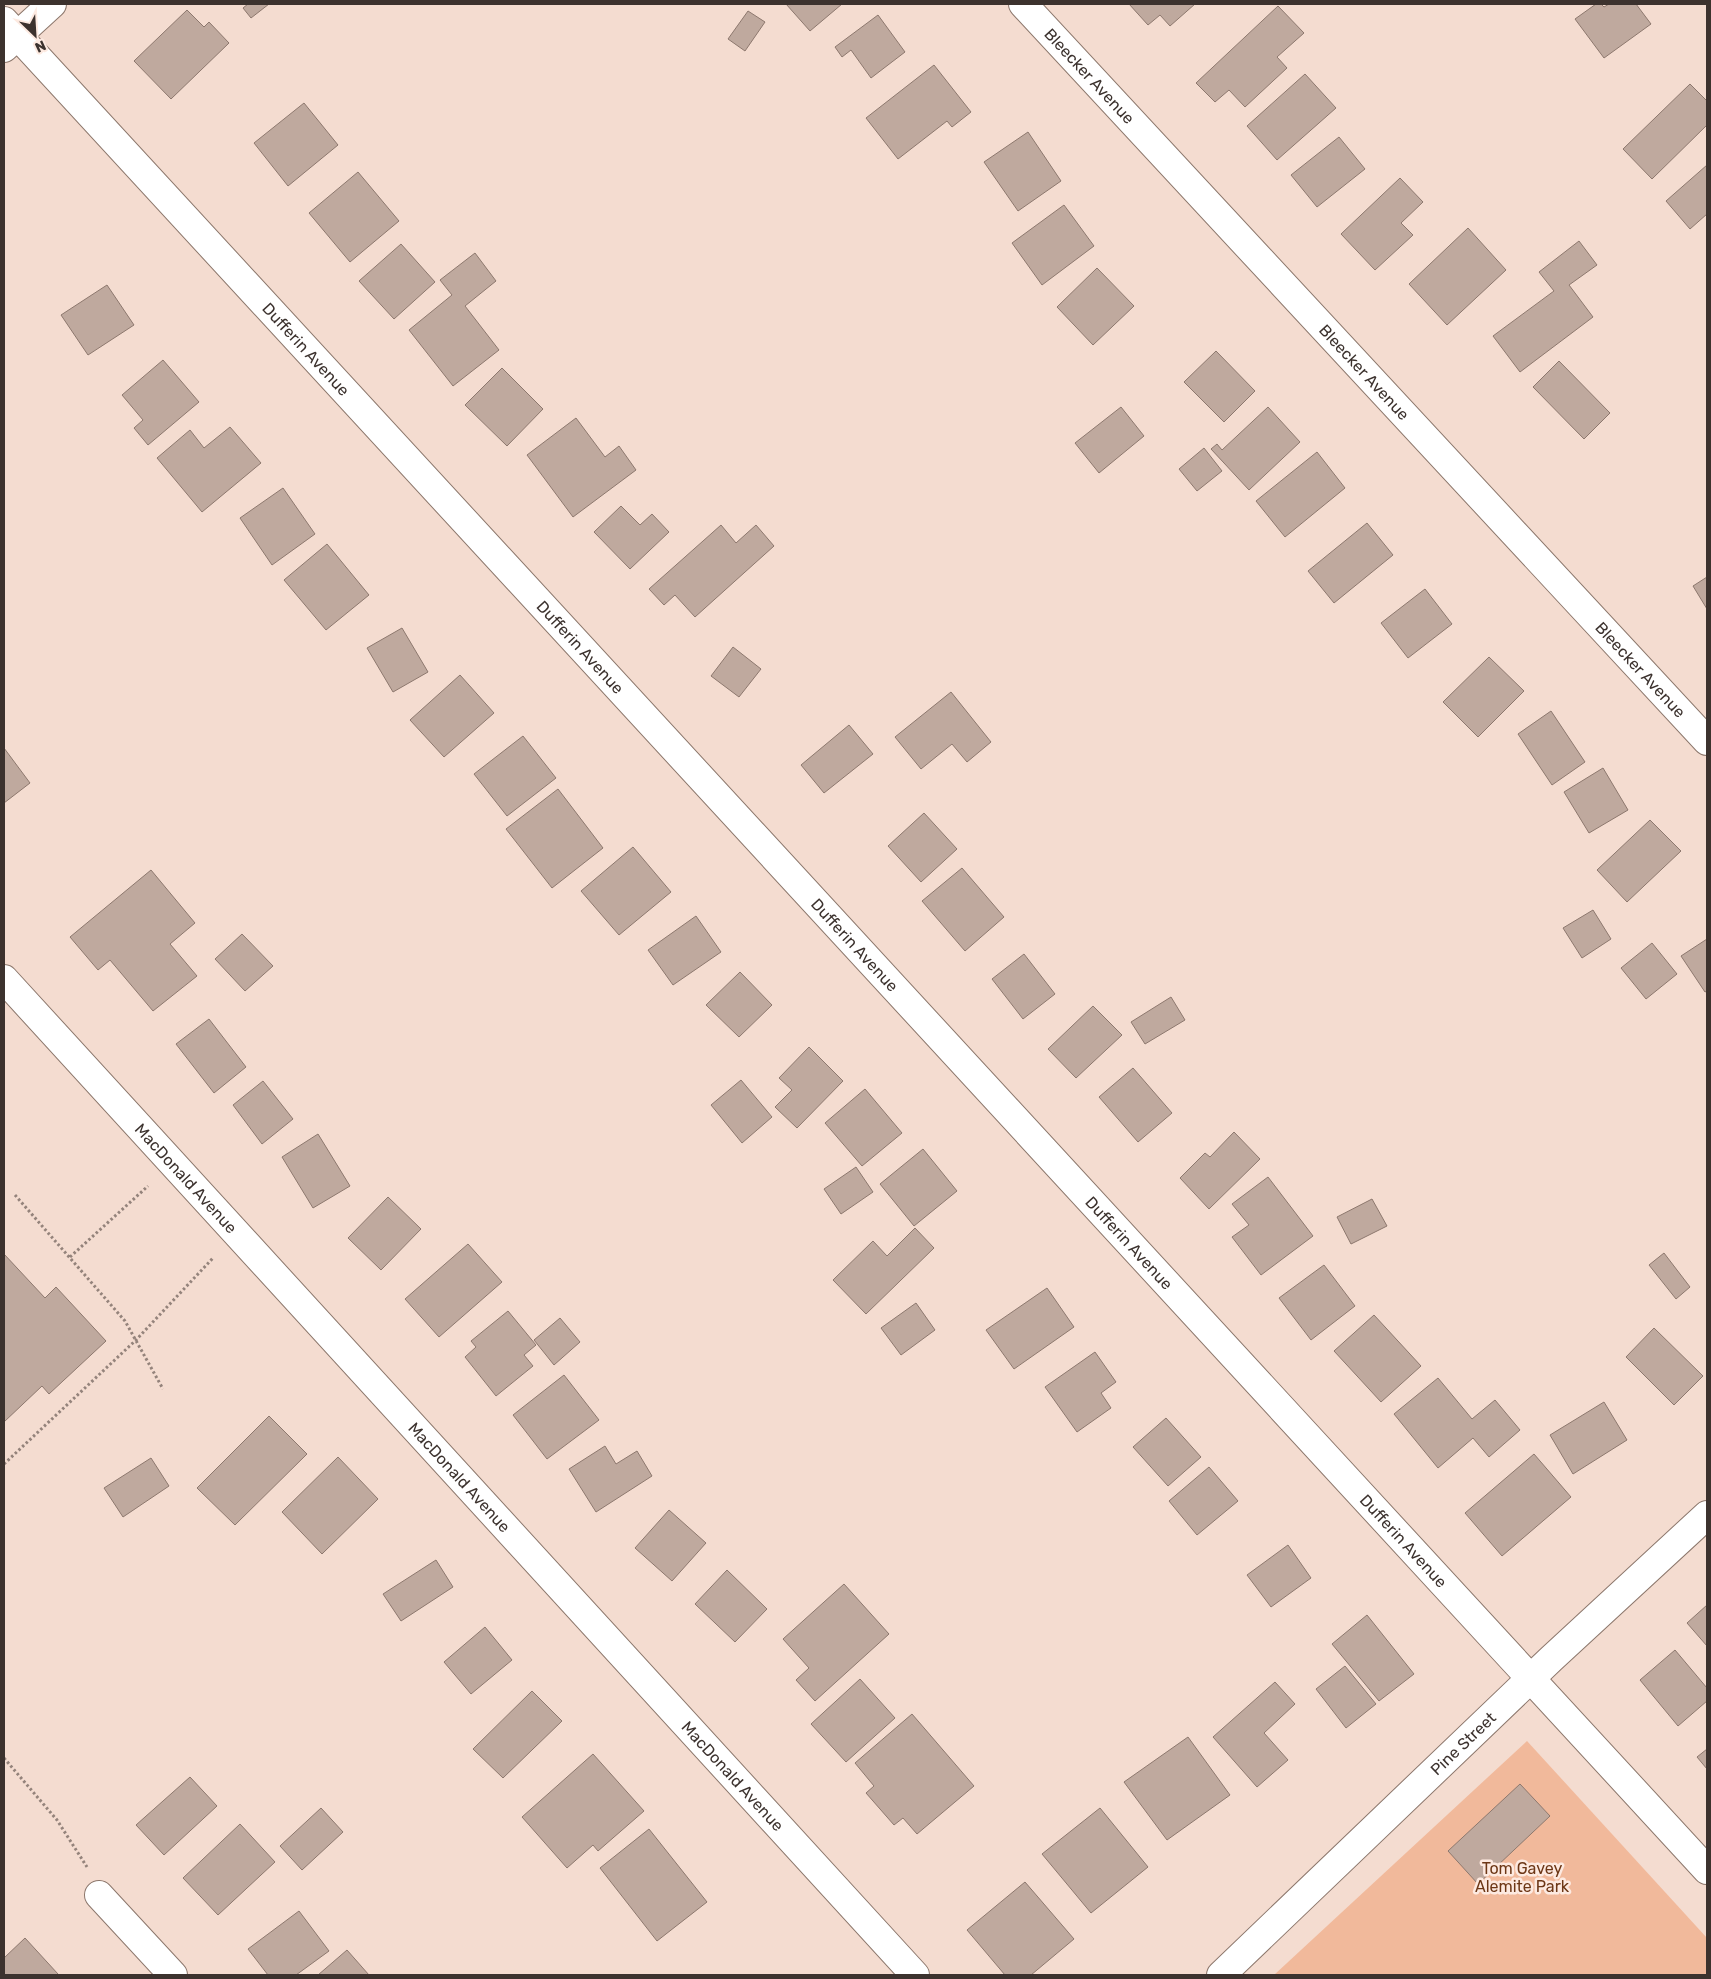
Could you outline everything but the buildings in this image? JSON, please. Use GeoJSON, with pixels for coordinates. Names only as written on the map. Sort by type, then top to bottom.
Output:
{"type":"FeatureCollection","features":[{"type":"Feature","properties":{"kind":"street"},"geometry":{"type":"LineString","coordinates":[[8,35],[52,4]]}},
{"type":"Feature","properties":{"kind":"street","name":"Bleecker Avenue"},"geometry":{"type":"LineString","coordinates":[[1022,4],[1707,740]]}},
{"type":"Feature","properties":{"kind":"street","name":"Dufferin Avenue"},"geometry":{"type":"LineString","coordinates":[[8,35],[1532,1678],[1707,1870]]}},
{"type":"Feature","properties":{"kind":"street","name":"MacDonald Avenue"},"geometry":{"type":"LineString","coordinates":[[4,979],[916,1975]]}},
{"type":"Feature","properties":{"kind":"street","name":"Pine Street"},"geometry":{"type":"LineString","coordinates":[[1221,1975],[1707,1514]]}},
{"type":"Feature","properties":{"kind":"street"},"geometry":{"type":"LineString","coordinates":[[99,1895],[173,1975]]}},
{"type":"Feature","properties":{"kind":"path"},"geometry":{"type":"LineString","coordinates":[[70,1258],[148,1186]]}},
{"type":"Feature","properties":{"kind":"path"},"geometry":{"type":"LineString","coordinates":[[15,1195],[125,1321],[163,1389]]}},
{"type":"Feature","properties":{"kind":"path"},"geometry":{"type":"LineString","coordinates":[[4,1464],[136,1340],[213,1258]]}},
{"type":"Feature","properties":{"kind":"path"},"geometry":{"type":"LineString","coordinates":[[4,1758],[57,1820],[84,1863],[99,1895]]}},
{"type":"Feature","properties":{"kind":"green space","name":"Tom Gavey Alemite Park"},"geometry":{"type":"Polygon","coordinates":[[[1527,1741],[1707,1938],[1707,1975],[1274,1975],[1527,1741]]]}}]}
